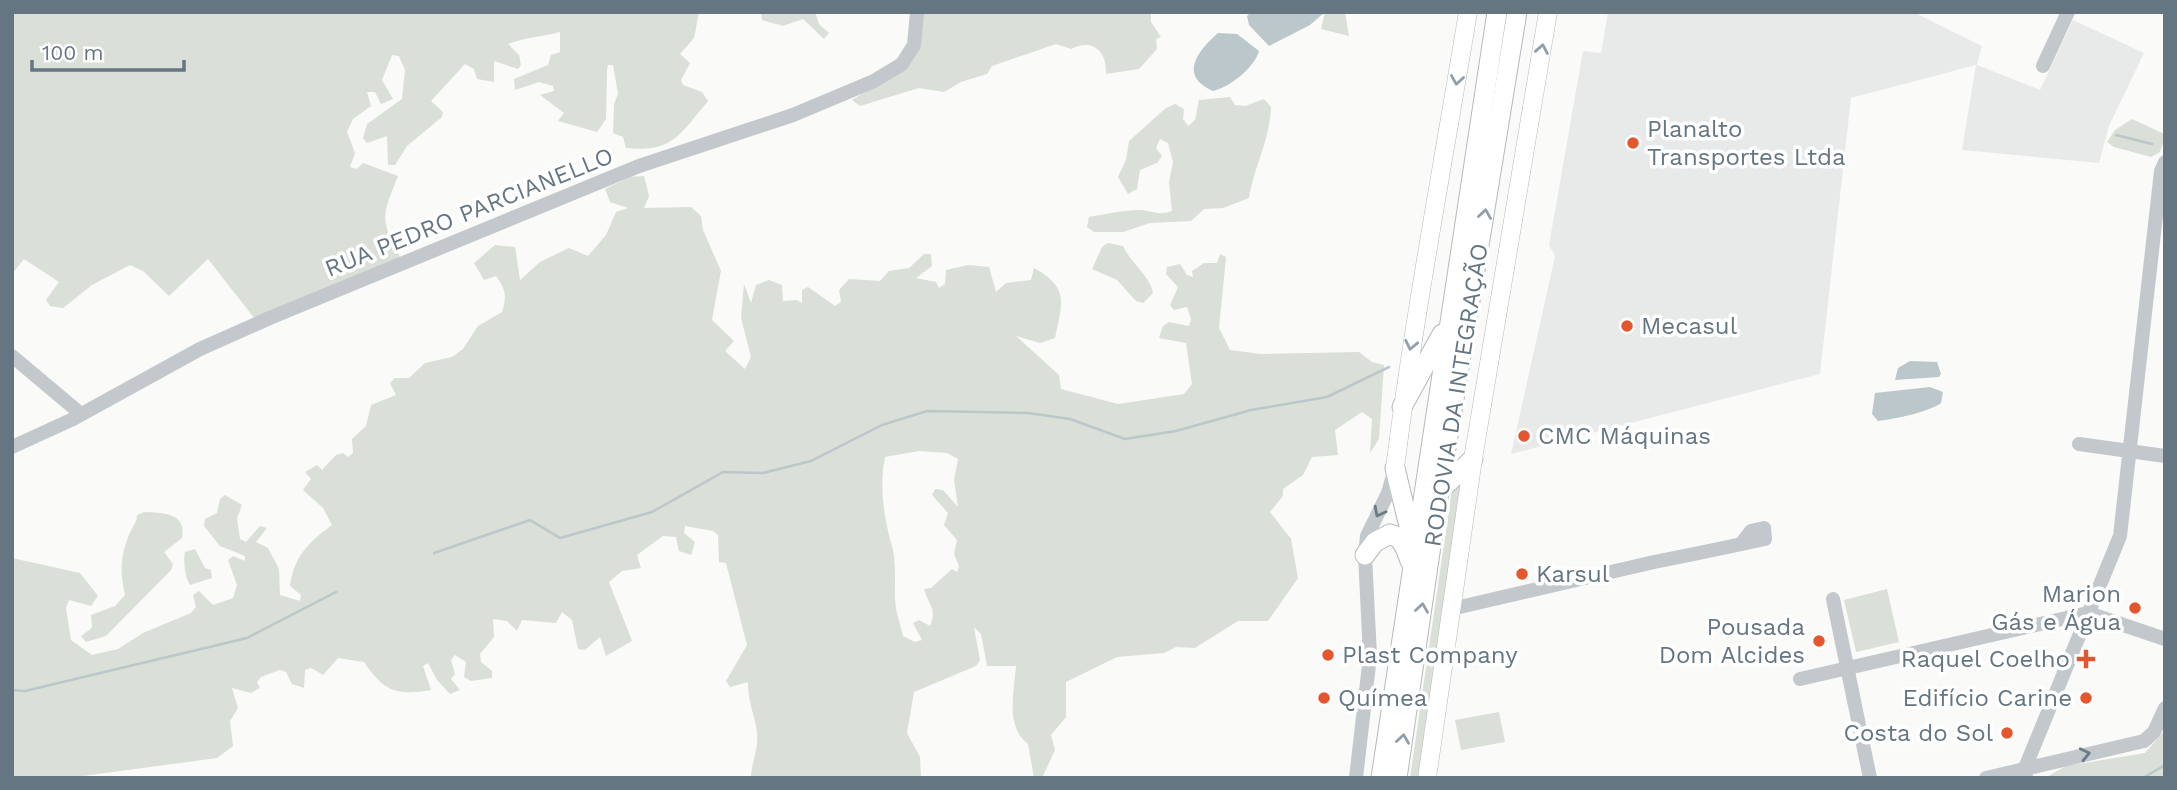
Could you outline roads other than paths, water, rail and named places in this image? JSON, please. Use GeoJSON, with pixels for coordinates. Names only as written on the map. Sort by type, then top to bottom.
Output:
{"type":"FeatureCollection","features":[{"type":"Feature","properties":{"kind":"highway"},"geometry":{"type":"LineString","coordinates":[[1482,94],[1488,12]]}},
{"type":"Feature","properties":{"kind":"highway","name":"RODOVIA DA INTEGRAÇÃO"},"geometry":{"type":"LineString","coordinates":[[1381,778],[1482,94],[1497,12]]}},
{"type":"Feature","properties":{"kind":"highway","name":"RODOVIA DA INTEGRAÇÃO"},"geometry":{"type":"LineString","coordinates":[[1397,778],[1439,491],[1517,12]]}},
{"type":"Feature","properties":{"kind":"highway"},"geometry":{"type":"LineString","coordinates":[[1508,68],[1525,12]]}},
{"type":"Feature","properties":{"kind":"highway"},"geometry":{"type":"LineString","coordinates":[[1402,407],[1449,320]]}},
{"type":"Feature","properties":{"kind":"highway"},"geometry":{"type":"LineString","coordinates":[[1439,491],[1472,459]]}},
{"type":"Feature","properties":{"kind":"highway"},"geometry":{"type":"LineString","coordinates":[[1395,468],[1414,559]]}},
{"type":"Feature","properties":{"kind":"highway"},"geometry":{"type":"LineString","coordinates":[[1365,555],[1384,535],[1396,536],[1414,559]]}},
{"type":"Feature","properties":{"kind":"main road"},"geometry":{"type":"LineString","coordinates":[[1395,468],[1406,370],[1468,12]]}},
{"type":"Feature","properties":{"kind":"main road"},"geometry":{"type":"LineString","coordinates":[[1427,778],[1472,459],[1548,12]]}},
{"type":"Feature","properties":{"kind":"street","name":"RUA PEDRO PARCIANELLO"},"geometry":{"type":"LineString","coordinates":[[12,447],[81,414],[200,349],[272,317],[639,166],[793,116],[874,80],[902,64],[914,46],[917,12]]}},
{"type":"Feature","properties":{"kind":"street"},"geometry":{"type":"LineString","coordinates":[[2043,66],[2068,12]]}},
{"type":"Feature","properties":{"kind":"street"},"geometry":{"type":"LineString","coordinates":[[2025,773],[2120,536],[2129,451],[2158,249],[2161,171],[2165,162]]}},
{"type":"Feature","properties":{"kind":"street"},"geometry":{"type":"LineString","coordinates":[[12,356],[81,414]]}},
{"type":"Feature","properties":{"kind":"street"},"geometry":{"type":"LineString","coordinates":[[2079,444],[2165,456]]}},
{"type":"Feature","properties":{"kind":"street"},"geometry":{"type":"LineString","coordinates":[[1356,778],[1370,656],[1365,555],[1367,536],[1388,493],[1395,468]]}},
{"type":"Feature","properties":{"kind":"street"},"geometry":{"type":"LineString","coordinates":[[1451,609],[1649,565],[1653,567],[1741,544]]}},
{"type":"Feature","properties":{"kind":"street"},"geometry":{"type":"LineString","coordinates":[[1833,599],[1870,778]]}},
{"type":"Feature","properties":{"kind":"street"},"geometry":{"type":"LineString","coordinates":[[1800,680],[2088,612],[2165,639]]}},
{"type":"Feature","properties":{"kind":"street"},"geometry":{"type":"LineString","coordinates":[[1996,777],[2025,773],[2144,741],[2154,732],[2165,708]]}},
{"type":"Feature","properties":{"kind":"waterway"},"geometry":{"type":"LineString","coordinates":[[2116,135],[2152,144]]}},
{"type":"Feature","properties":{"kind":"waterway"},"geometry":{"type":"LineString","coordinates":[[434,553],[530,520],[560,538],[652,512],[723,472],[763,473],[811,461],[882,425],[927,411],[1028,413],[1070,419],[1125,439],[1176,431],[1251,410],[1327,397],[1389,367]]}},
{"type":"Feature","properties":{"kind":"waterway"},"geometry":{"type":"LineString","coordinates":[[12,690],[25,691],[247,638],[336,592]]}},
{"type":"Feature","properties":{"kind":"waterway"},"geometry":{"type":"LineString","coordinates":[[2143,778],[2165,765]]}},
{"type":"Feature","properties":{"kind":"place","name":"Planalto Transportes Ltda"},"geometry":{"type":"Point","coordinates":[1633,143]}},
{"type":"Feature","properties":{"kind":"place","name":"Mecasul"},"geometry":{"type":"Point","coordinates":[1627,326]}},
{"type":"Feature","properties":{"kind":"place","name":"CMC Máquinas"},"geometry":{"type":"Point","coordinates":[1524,436]}},
{"type":"Feature","properties":{"kind":"place","name":"Karsul"},"geometry":{"type":"Point","coordinates":[1522,574]}},
{"type":"Feature","properties":{"kind":"place","name":"Marion Gás e Água"},"geometry":{"type":"Point","coordinates":[2135,608]}},
{"type":"Feature","properties":{"kind":"place","name":"Pousada Dom Alcides"},"geometry":{"type":"Point","coordinates":[1819,641]}},
{"type":"Feature","properties":{"kind":"place","name":"Plast Company"},"geometry":{"type":"Point","coordinates":[1328,655]}},
{"type":"Feature","properties":{"kind":"place","name":"Raquel Coelho"},"geometry":{"type":"Point","coordinates":[2086,659]}},
{"type":"Feature","properties":{"kind":"place","name":"Químea"},"geometry":{"type":"Point","coordinates":[1324,698]}},
{"type":"Feature","properties":{"kind":"place","name":"Edifício Carine"},"geometry":{"type":"Point","coordinates":[2086,698]}},
{"type":"Feature","properties":{"kind":"place","name":"Costa do Sol"},"geometry":{"type":"Point","coordinates":[2007,733]}}]}
